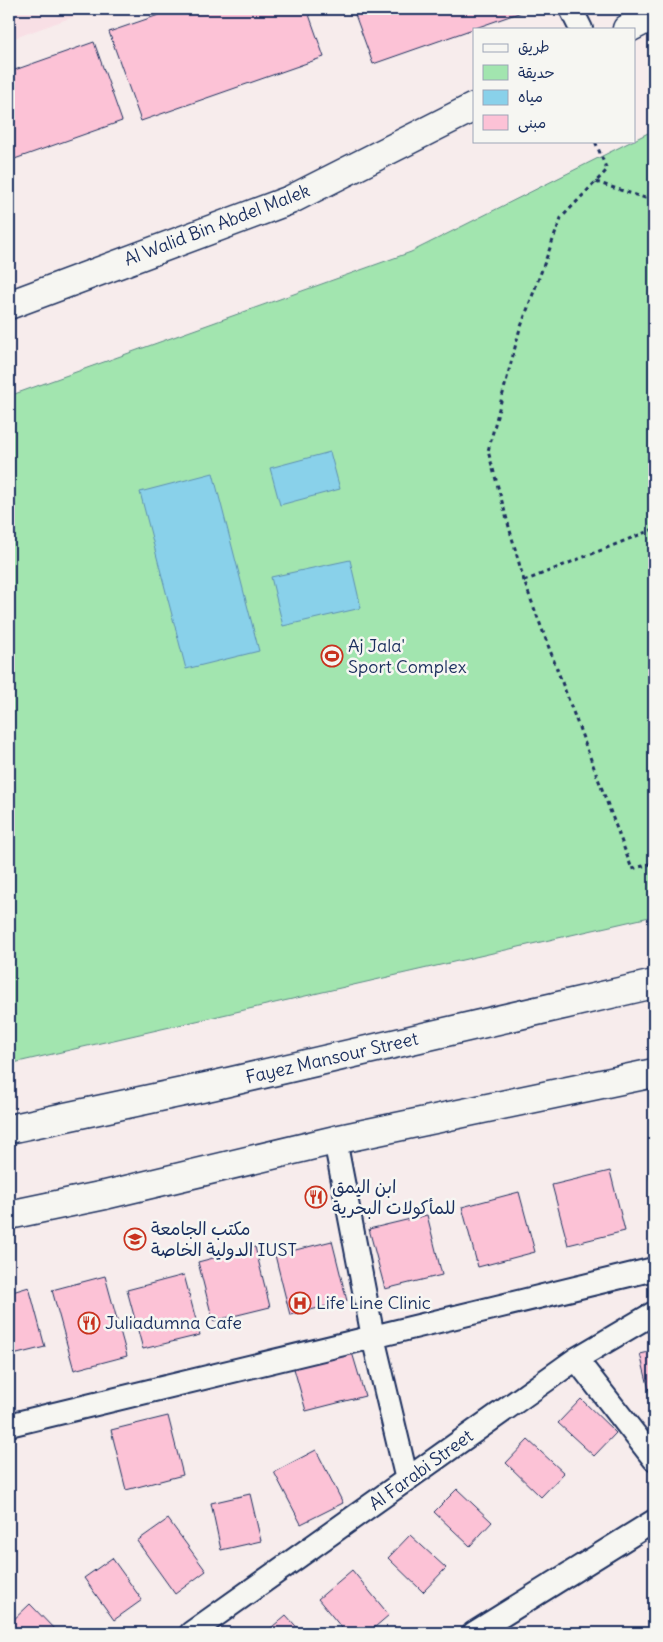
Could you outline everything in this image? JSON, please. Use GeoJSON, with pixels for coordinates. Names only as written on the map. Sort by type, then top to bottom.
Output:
{"type":"FeatureCollection","features":[{"type":"Feature","properties":{"kind":"main road"},"geometry":{"type":"LineString","coordinates":[[629,28],[654,15]]}},
{"type":"Feature","properties":{"kind":"main road","name":"Al Walid Bin Abdel Malek"},"geometry":{"type":"LineString","coordinates":[[9,305],[290,200],[473,108]]}},
{"type":"Feature","properties":{"kind":"main road","name":"Fayez Mansour Street"},"geometry":{"type":"LineString","coordinates":[[9,1129],[220,1084],[654,984]]}},
{"type":"Feature","properties":{"kind":"main road"},"geometry":{"type":"LineString","coordinates":[[9,1215],[105,1195],[335,1140],[654,1072]]}},
{"type":"Feature","properties":{"kind":"street"},"geometry":{"type":"LineString","coordinates":[[571,9],[580,28]]}},
{"type":"Feature","properties":{"kind":"street"},"geometry":{"type":"LineString","coordinates":[[335,1140],[373,1337],[407,1480]]}},
{"type":"Feature","properties":{"kind":"street"},"geometry":{"type":"LineString","coordinates":[[9,1424],[654,1269]]}},
{"type":"Feature","properties":{"kind":"street","name":"Al Farabi Street"},"geometry":{"type":"LineString","coordinates":[[191,1633],[576,1359],[654,1312]]}},
{"type":"Feature","properties":{"kind":"street"},"geometry":{"type":"LineString","coordinates":[[576,1359],[654,1459]]}},
{"type":"Feature","properties":{"kind":"street"},"geometry":{"type":"LineString","coordinates":[[474,1633],[654,1521]]}},
{"type":"Feature","properties":{"kind":"path"},"geometry":{"type":"LineString","coordinates":[[595,142],[607,170],[561,218],[520,332],[488,451],[524,581],[632,869],[654,863]]}},
{"type":"Feature","properties":{"kind":"path"},"geometry":{"type":"LineString","coordinates":[[596,182],[654,201]]}},
{"type":"Feature","properties":{"kind":"path"},"geometry":{"type":"LineString","coordinates":[[524,581],[654,529]]}},
{"type":"Feature","properties":{"kind":"shaded area"},"geometry":{"type":"Polygon","coordinates":[[[9,9],[95,9],[9,40],[9,9]]]}},
{"type":"Feature","properties":{"kind":"green space","name":"Aj Jala' Sport Complex"},"geometry":{"type":"Polygon","coordinates":[[[654,130],[654,916],[9,1064],[9,396],[411,252],[630,142],[636,142],[636,139],[654,130]]]}},
{"type":"Feature","properties":{"kind":"water"},"geometry":{"type":"Polygon","coordinates":[[[330,452],[340,489],[280,505],[270,468],[330,452]]]}},
{"type":"Feature","properties":{"kind":"water"},"geometry":{"type":"Polygon","coordinates":[[[213,473],[259,651],[186,669],[140,492],[213,473]]]}},
{"type":"Feature","properties":{"kind":"water"},"geometry":{"type":"Polygon","coordinates":[[[350,560],[361,608],[283,626],[271,577],[350,560]]]}},
{"type":"Feature","properties":{"kind":"building"},"geometry":{"type":"Polygon","coordinates":[[[176,9],[307,9],[324,57],[141,121],[109,32],[176,9]]]}},
{"type":"Feature","properties":{"kind":"building"},"geometry":{"type":"Polygon","coordinates":[[[353,9],[530,9],[473,28],[373,64],[353,9]]]}},
{"type":"Feature","properties":{"kind":"building"},"geometry":{"type":"Polygon","coordinates":[[[94,42],[122,121],[9,161],[9,72],[94,42]]]}},
{"type":"Feature","properties":{"kind":"building"},"geometry":{"type":"Polygon","coordinates":[[[610,1171],[625,1231],[568,1245],[552,1185],[610,1171]]]}},
{"type":"Feature","properties":{"kind":"building"},"geometry":{"type":"Polygon","coordinates":[[[654,1174],[654,1197],[649,1175],[654,1174]]]}},
{"type":"Feature","properties":{"kind":"building"},"geometry":{"type":"Polygon","coordinates":[[[519,1192],[535,1252],[478,1267],[462,1207],[519,1192]]]}},
{"type":"Feature","properties":{"kind":"building"},"geometry":{"type":"Polygon","coordinates":[[[427,1215],[442,1275],[385,1289],[369,1229],[427,1215]]]}},
{"type":"Feature","properties":{"kind":"building"},"geometry":{"type":"Polygon","coordinates":[[[332,1241],[347,1301],[290,1315],[275,1255],[332,1241]]]}},
{"type":"Feature","properties":{"kind":"building"},"geometry":{"type":"Polygon","coordinates":[[[255,1247],[270,1307],[213,1321],[198,1262],[255,1247]]]}},
{"type":"Feature","properties":{"kind":"building"},"geometry":{"type":"Polygon","coordinates":[[[184,1275],[200,1335],[143,1349],[127,1290],[184,1275]]]}},
{"type":"Feature","properties":{"kind":"building"},"geometry":{"type":"Polygon","coordinates":[[[105,1276],[127,1356],[74,1370],[52,1290],[105,1276]]]}},
{"type":"Feature","properties":{"kind":"building"},"geometry":{"type":"Polygon","coordinates":[[[29,1287],[45,1347],[9,1356],[9,1293],[29,1287]]]}},
{"type":"Feature","properties":{"kind":"building"},"geometry":{"type":"Polygon","coordinates":[[[351,1349],[365,1396],[306,1411],[293,1365],[351,1349]]]}},
{"type":"Feature","properties":{"kind":"building"},"geometry":{"type":"Polygon","coordinates":[[[654,1351],[654,1409],[640,1354],[654,1351]]]}},
{"type":"Feature","properties":{"kind":"building"},"geometry":{"type":"Polygon","coordinates":[[[581,1399],[616,1433],[594,1456],[558,1423],[581,1399]]]}},
{"type":"Feature","properties":{"kind":"building"},"geometry":{"type":"Polygon","coordinates":[[[168,1416],[183,1475],[126,1490],[111,1430],[168,1416]]]}},
{"type":"Feature","properties":{"kind":"building"},"geometry":{"type":"Polygon","coordinates":[[[528,1440],[564,1473],[541,1497],[506,1463],[528,1440]]]}},
{"type":"Feature","properties":{"kind":"building"},"geometry":{"type":"Polygon","coordinates":[[[316,1450],[343,1503],[301,1524],[274,1472],[316,1450]]]}},
{"type":"Feature","properties":{"kind":"building"},"geometry":{"type":"Polygon","coordinates":[[[457,1489],[492,1522],[470,1546],[434,1512],[457,1489]]]}},
{"type":"Feature","properties":{"kind":"building"},"geometry":{"type":"Polygon","coordinates":[[[250,1494],[261,1541],[221,1550],[211,1503],[250,1494]]]}},
{"type":"Feature","properties":{"kind":"building"},"geometry":{"type":"Polygon","coordinates":[[[168,1519],[206,1571],[175,1594],[137,1541],[168,1519]]]}},
{"type":"Feature","properties":{"kind":"building"},"geometry":{"type":"Polygon","coordinates":[[[410,1535],[446,1568],[423,1592],[388,1558],[410,1535]]]}},
{"type":"Feature","properties":{"kind":"building"},"geometry":{"type":"Polygon","coordinates":[[[112,1558],[142,1600],[114,1620],[84,1578],[112,1558]]]}},
{"type":"Feature","properties":{"kind":"building"},"geometry":{"type":"Polygon","coordinates":[[[352,1570],[389,1615],[368,1633],[346,1633],[318,1599],[352,1570]]]}},
{"type":"Feature","properties":{"kind":"building"},"geometry":{"type":"Polygon","coordinates":[[[30,1604],[58,1633],[9,1633],[9,1624],[30,1604]]]}},
{"type":"Feature","properties":{"kind":"building"},"geometry":{"type":"Polygon","coordinates":[[[286,1615],[302,1633],[265,1633],[286,1615]]]}},
{"type":"Feature","properties":{"kind":"place","name":"Aj Jala' Sport Complex"},"geometry":{"type":"Point","coordinates":[332,656]}},
{"type":"Feature","properties":{"kind":"place","name":"ابن اليمق للمأكولات البحرية"},"geometry":{"type":"Point","coordinates":[316,1197]}},
{"type":"Feature","properties":{"kind":"place","name":"مكتب الجامعة الدولية الخاصة IUST"},"geometry":{"type":"Point","coordinates":[135,1239]}},
{"type":"Feature","properties":{"kind":"place","name":"Life Line Clinic"},"geometry":{"type":"Point","coordinates":[300,1303]}},
{"type":"Feature","properties":{"kind":"place","name":"Juliadumna Cafe"},"geometry":{"type":"Point","coordinates":[89,1323]}}]}
